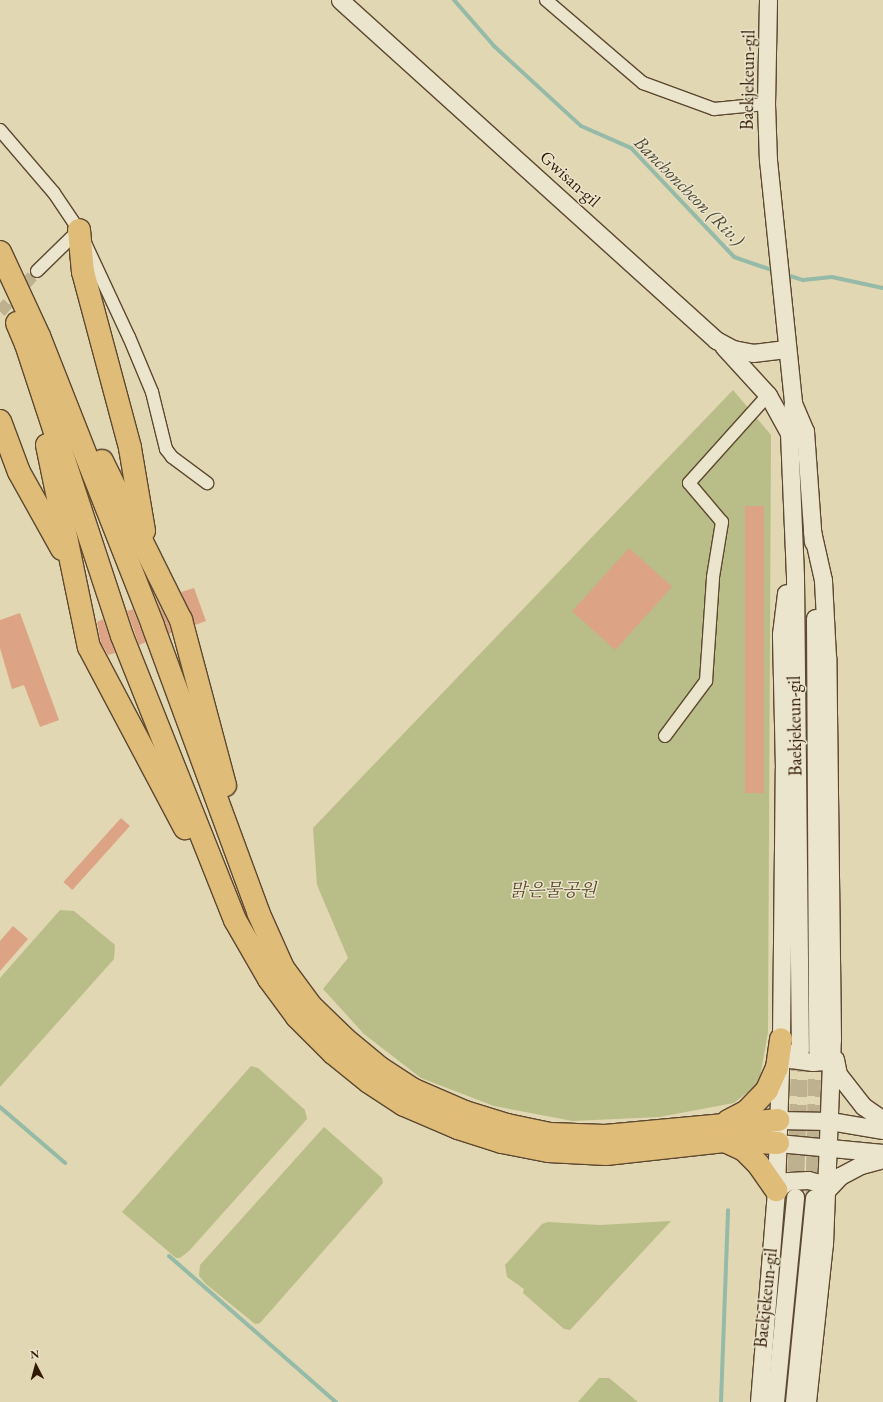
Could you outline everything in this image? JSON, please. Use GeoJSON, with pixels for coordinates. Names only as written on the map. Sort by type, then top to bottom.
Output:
{"type":"FeatureCollection","features":[{"type":"Feature","properties":{"kind":"highway"},"geometry":{"type":"LineString","coordinates":[[79,230],[83,272],[130,448],[148,553]]}},
{"type":"Feature","properties":{"kind":"highway"},"geometry":{"type":"LineString","coordinates":[[0,252],[33,340],[153,626],[258,912],[283,968],[311,1006],[345,1040],[412,1089],[465,1112],[507,1125],[550,1134],[605,1136],[724,1132],[778,1143]]}},
{"type":"Feature","properties":{"kind":"highway"},"geometry":{"type":"LineString","coordinates":[[0,284],[33,340],[148,553],[182,620],[258,912]]}},
{"type":"Feature","properties":{"kind":"highway"},"geometry":{"type":"LineString","coordinates":[[33,340],[72,568],[89,647],[235,920],[269,979],[297,1017],[333,1053],[369,1082],[404,1105],[458,1128],[502,1142],[548,1151],[606,1154],[724,1132],[778,1120]]}},
{"type":"Feature","properties":{"kind":"highway"},"geometry":{"type":"LineString","coordinates":[[33,340],[122,636],[235,920]]}},
{"type":"Feature","properties":{"kind":"highway"},"geometry":{"type":"LineString","coordinates":[[0,420],[20,472],[72,568]]}},
{"type":"Feature","properties":{"kind":"highway"},"geometry":{"type":"LineString","coordinates":[[724,1132],[768,1090],[777,1068],[781,1039]]}},
{"type":"Feature","properties":{"kind":"highway"},"geometry":{"type":"LineString","coordinates":[[724,1132],[749,1154],[785,1193]]}},
{"type":"Feature","properties":{"kind":"main road","name":"Gwisan-gil"},"geometry":{"type":"LineString","coordinates":[[340,0],[716,340],[733,349],[753,353],[786,349]]}},
{"type":"Feature","properties":{"kind":"main road","name":"Baekjekeun-gil"},"geometry":{"type":"LineString","coordinates":[[768,0],[766,104],[768,160],[786,349],[793,403],[789,433],[792,535],[795,578],[800,1050]]}},
{"type":"Feature","properties":{"kind":"main road"},"geometry":{"type":"LineString","coordinates":[[716,340],[739,361],[768,395],[789,433]]}},
{"type":"Feature","properties":{"kind":"main road","name":"Baekjekeun-gil"},"geometry":{"type":"LineString","coordinates":[[793,403],[805,431],[815,580],[818,1051]]}},
{"type":"Feature","properties":{"kind":"main road"},"geometry":{"type":"LineString","coordinates":[[812,531],[823,580],[827,657],[832,1039],[830,1121],[828,1147],[820,1195]]}},
{"type":"Feature","properties":{"kind":"main road"},"geometry":{"type":"LineString","coordinates":[[785,1193],[778,1143],[781,1039],[784,776],[781,634],[792,535]]}},
{"type":"Feature","properties":{"kind":"main road"},"geometry":{"type":"LineString","coordinates":[[781,1039],[791,1059],[813,1062],[824,1061],[828,1057],[832,1039]]}},
{"type":"Feature","properties":{"kind":"main road"},"geometry":{"type":"LineString","coordinates":[[832,1039],[838,1074],[863,1106],[883,1120]]}},
{"type":"Feature","properties":{"kind":"main road"},"geometry":{"type":"LineString","coordinates":[[778,1120],[830,1121],[862,1129],[883,1130]]}},
{"type":"Feature","properties":{"kind":"main road"},"geometry":{"type":"LineString","coordinates":[[778,1143],[828,1147],[862,1157],[883,1159]]}},
{"type":"Feature","properties":{"kind":"main road"},"geometry":{"type":"LineString","coordinates":[[820,1195],[862,1157],[883,1153]]}},
{"type":"Feature","properties":{"kind":"main road"},"geometry":{"type":"LineString","coordinates":[[759,1402],[785,1193],[788,1182],[808,1180],[820,1183],[824,1244],[807,1402]]}},
{"type":"Feature","properties":{"kind":"main road","name":"Baekjekeun-gil"},"geometry":{"type":"LineString","coordinates":[[775,1402],[785,1193]]}},
{"type":"Feature","properties":{"kind":"main road","name":"Baekjekeun-gil"},"geometry":{"type":"LineString","coordinates":[[794,1402],[820,1195]]}},
{"type":"Feature","properties":{"kind":"street"},"geometry":{"type":"LineString","coordinates":[[546,0],[643,83],[714,109],[766,104]]}},
{"type":"Feature","properties":{"kind":"street"},"geometry":{"type":"LineString","coordinates":[[0,130],[54,193],[79,230],[129,337],[152,392],[166,449],[172,457],[207,483]]}},
{"type":"Feature","properties":{"kind":"street"},"geometry":{"type":"LineString","coordinates":[[37,271],[79,230]]}},
{"type":"Feature","properties":{"kind":"street"},"geometry":{"type":"LineString","coordinates":[[665,736],[706,681],[713,576],[722,522],[690,483],[768,395]]}},
{"type":"Feature","properties":{"kind":"green space","name":"맑은물공원"},"geometry":{"type":"Polygon","coordinates":[[[733,390],[771,435],[768,1032],[759,1083],[734,1103],[659,1117],[573,1121],[494,1106],[421,1078],[364,1034],[323,989],[348,958],[317,885],[313,828],[733,390]]]}},
{"type":"Feature","properties":{"kind":"green space"},"geometry":{"type":"Polygon","coordinates":[[[60,910],[74,911],[115,945],[114,959],[0,1087],[0,978],[60,910]]]}},
{"type":"Feature","properties":{"kind":"green space"},"geometry":{"type":"Polygon","coordinates":[[[251,1066],[258,1068],[305,1110],[307,1119],[189,1251],[180,1258],[176,1258],[122,1212],[251,1066]]]}},
{"type":"Feature","properties":{"kind":"green space"},"geometry":{"type":"Polygon","coordinates":[[[324,1127],[382,1178],[383,1183],[260,1323],[255,1324],[206,1284],[199,1276],[200,1265],[324,1127]]]}},
{"type":"Feature","properties":{"kind":"green space"},"geometry":{"type":"Polygon","coordinates":[[[671,1221],[570,1330],[564,1329],[523,1293],[524,1289],[507,1277],[505,1265],[542,1224],[548,1222],[600,1225],[671,1221]]]}},
{"type":"Feature","properties":{"kind":"green space"},"geometry":{"type":"Polygon","coordinates":[[[599,1378],[609,1378],[638,1402],[578,1402],[599,1378]]]}},
{"type":"Feature","properties":{"kind":"building"},"geometry":{"type":"Polygon","coordinates":[[[745,506],[764,506],[764,793],[745,793],[745,506]]]}},
{"type":"Feature","properties":{"kind":"building"},"geometry":{"type":"Polygon","coordinates":[[[629,548],[672,587],[615,650],[572,611],[629,548]]]}},
{"type":"Feature","properties":{"kind":"building"},"geometry":{"type":"Polygon","coordinates":[[[194,588],[206,621],[195,625],[181,592],[194,588]]]}},
{"type":"Feature","properties":{"kind":"building"},"geometry":{"type":"Polygon","coordinates":[[[157,601],[169,624],[172,633],[169,634],[157,601]]]}},
{"type":"Feature","properties":{"kind":"building"},"geometry":{"type":"Polygon","coordinates":[[[133,609],[146,642],[139,645],[127,611],[133,609]]]}},
{"type":"Feature","properties":{"kind":"building"},"geometry":{"type":"Polygon","coordinates":[[[20,613],[59,720],[40,727],[24,685],[12,689],[0,648],[0,620],[20,613]]]}},
{"type":"Feature","properties":{"kind":"building"},"geometry":{"type":"Polygon","coordinates":[[[103,619],[115,653],[108,655],[101,643],[97,622],[103,619]]]}},
{"type":"Feature","properties":{"kind":"building"},"geometry":{"type":"Polygon","coordinates":[[[121,818],[130,826],[72,890],[63,882],[121,818]]]}},
{"type":"Feature","properties":{"kind":"building"},"geometry":{"type":"Polygon","coordinates":[[[13,926],[28,939],[0,971],[0,941],[13,926]]]}},
{"type":"Feature","properties":{"kind":"waterway","name":"Banchoncheon (Riv.)"},"geometry":{"type":"LineString","coordinates":[[454,0],[494,46],[581,126],[631,148],[734,257],[775,271]]}},
{"type":"Feature","properties":{"kind":"waterway","name":"Banchoncheon (Riv.)"},"geometry":{"type":"LineString","coordinates":[[784,274],[803,280],[832,277],[883,288]]}},
{"type":"Feature","properties":{"kind":"waterway"},"geometry":{"type":"LineString","coordinates":[[0,1107],[65,1163]]}},
{"type":"Feature","properties":{"kind":"waterway"},"geometry":{"type":"LineString","coordinates":[[721,1402],[728,1210]]}},
{"type":"Feature","properties":{"kind":"waterway"},"geometry":{"type":"LineString","coordinates":[[169,1256],[336,1402]]}},
{"type":"Feature","properties":{"kind":"tunnel"},"geometry":{"type":"LineString","coordinates":[[0,312],[37,271]]}},
{"type":"Feature","properties":{"kind":"tunnel"},"geometry":{"type":"LineString","coordinates":[[795,1196],[800,1050]]}},
{"type":"Feature","properties":{"kind":"tunnel"},"geometry":{"type":"LineString","coordinates":[[814,1196],[817,1051]]}}]}
